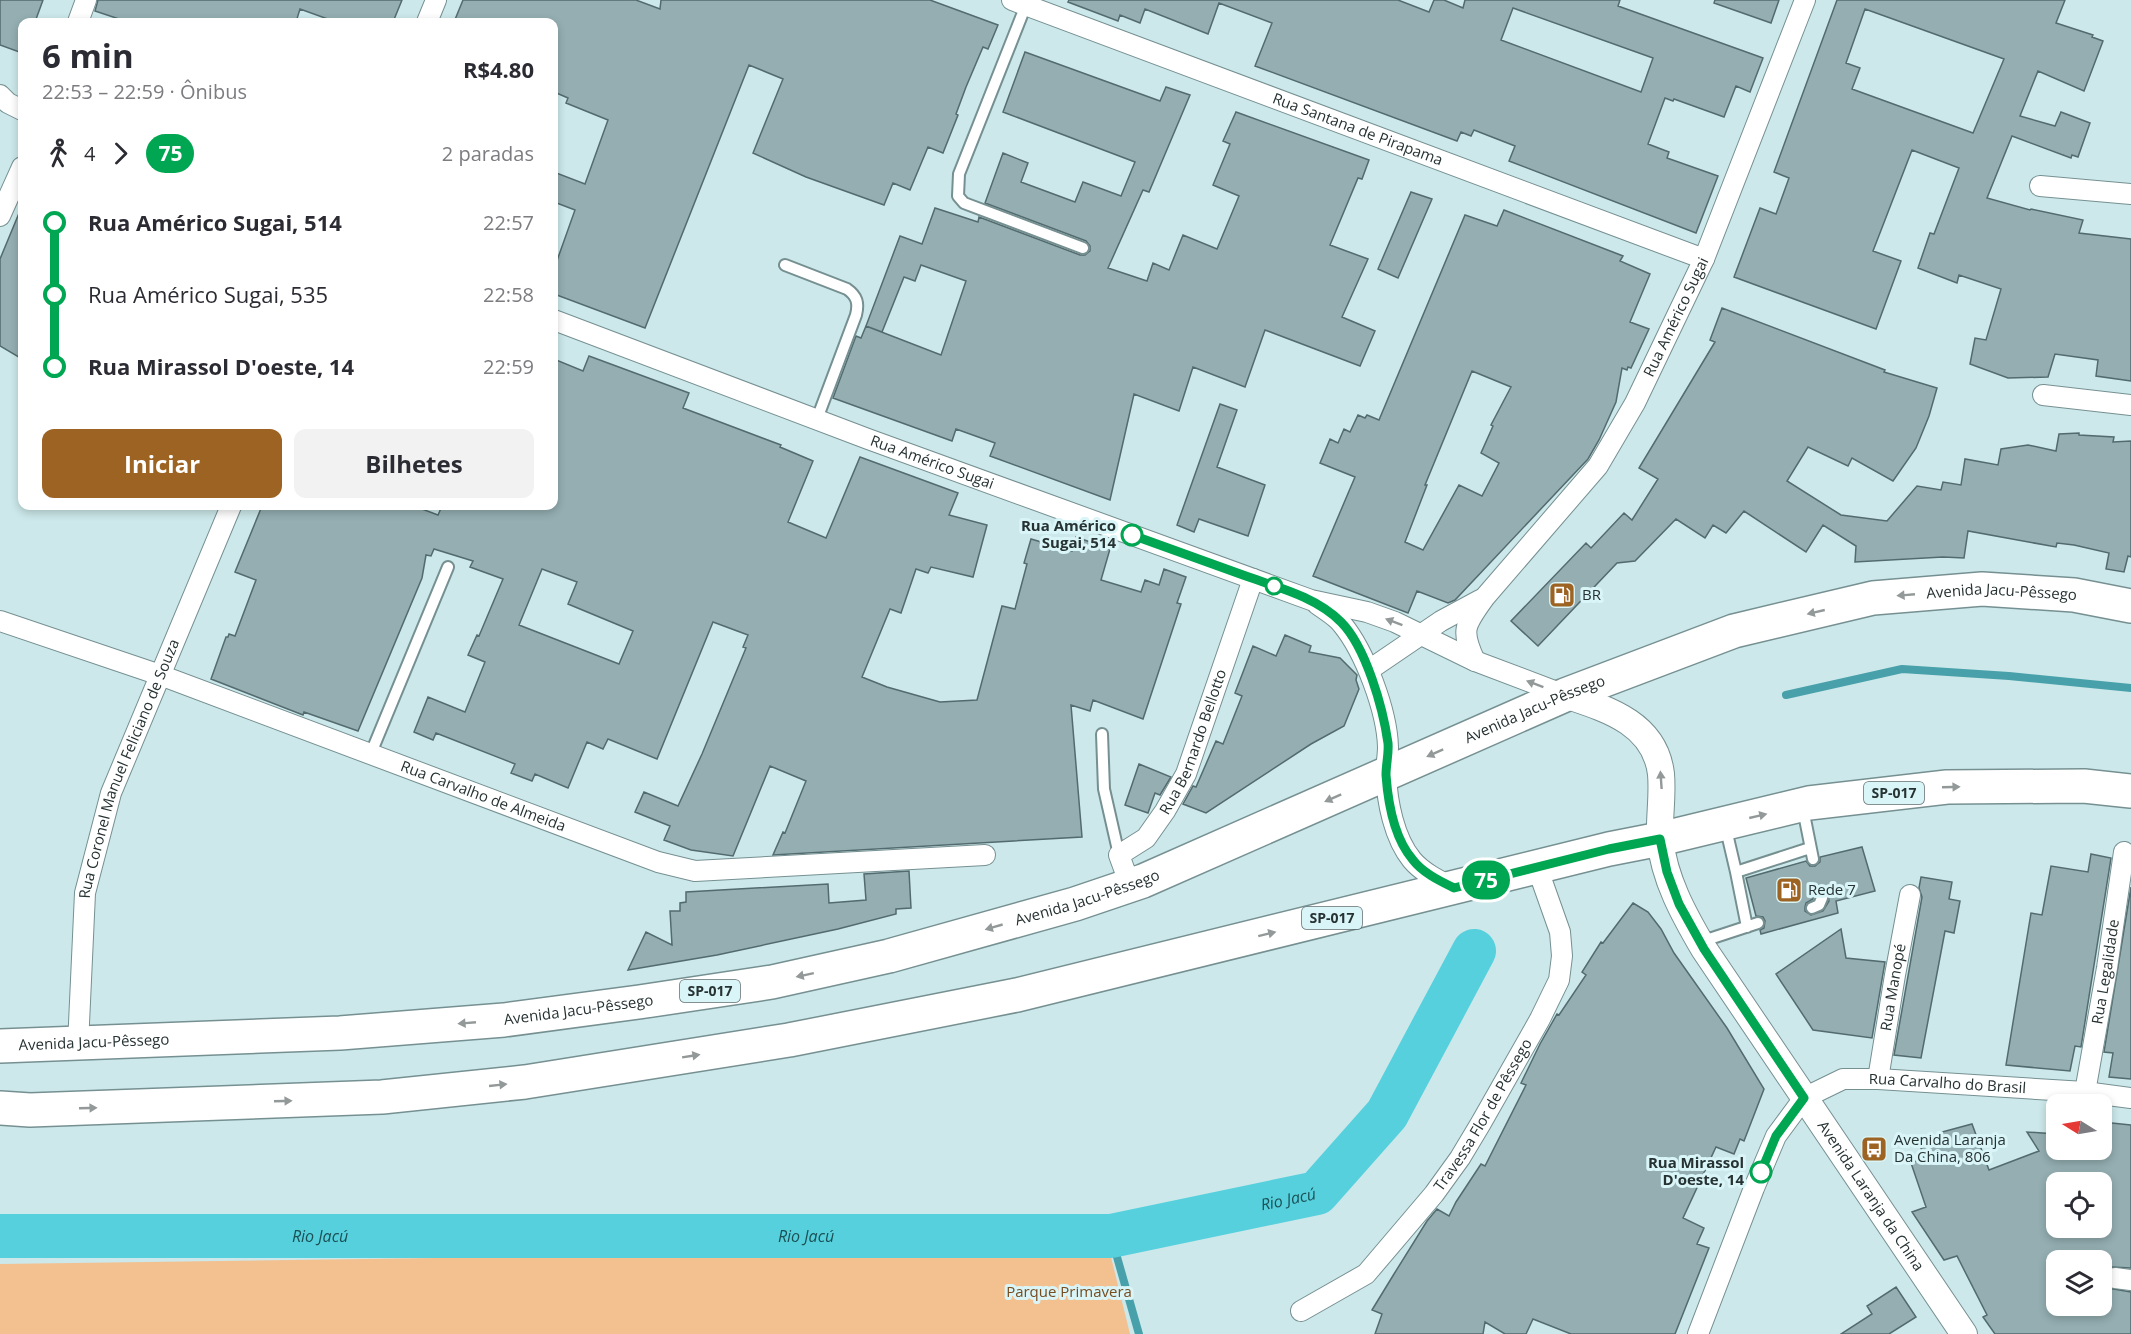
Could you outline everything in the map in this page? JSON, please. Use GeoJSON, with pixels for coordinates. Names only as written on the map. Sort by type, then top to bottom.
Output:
{"type":"FeatureCollection","features":[{"type":"Feature","properties":{"kind":"highway","name":"Avenida Jacu-Pêssego"},"geometry":{"type":"LineString","coordinates":[[0,1046],[340,1034],[504,1020],[772,982],[890,956],[1075,904],[1130,885],[1565,695],[1734,631],[1873,598],[1982,589],[2074,595],[2131,606]]}},
{"type":"Feature","properties":{"kind":"highway","name":"SP-017"},"geometry":{"type":"LineString","coordinates":[[0,1108],[53,1109],[382,1097],[525,1082],[789,1040],[1017,995],[1609,849],[1802,805],[1947,787],[2084,786],[2131,791]]}},
{"type":"Feature","properties":{"kind":"street"},"geometry":{"type":"LineString","coordinates":[[79,18],[86,0]]}},
{"type":"Feature","properties":{"kind":"street"},"geometry":{"type":"LineString","coordinates":[[429,18],[436,0]]}},
{"type":"Feature","properties":{"kind":"street","name":"Rua Américo Sugai"},"geometry":{"type":"LineString","coordinates":[[1475,661],[1467,644],[1465,632],[1470,619],[1485,597],[1599,466],[1635,403],[1704,259],[1805,0]]}},
{"type":"Feature","properties":{"kind":"street","name":"Rua Santana de Pirapama"},"geometry":{"type":"LineString","coordinates":[[1019,2],[1704,259]]}},
{"type":"Feature","properties":{"kind":"street"},"geometry":{"type":"LineString","coordinates":[[0,216],[18,176]]}},
{"type":"Feature","properties":{"kind":"street"},"geometry":{"type":"LineString","coordinates":[[2040,186],[2131,194]]}},
{"type":"Feature","properties":{"kind":"street","name":"Rua Américo Sugai"},"geometry":{"type":"LineString","coordinates":[[558,322],[816,419],[1311,600],[1367,612],[1422,634],[1475,661],[1608,710],[1630,723],[1651,742],[1661,772],[1660,839]]}},
{"type":"Feature","properties":{"kind":"street"},"geometry":{"type":"LineString","coordinates":[[2043,395],[2131,405]]}},
{"type":"Feature","properties":{"kind":"street","name":"Rua Coronel Manuel Feliciano de Souza"},"geometry":{"type":"LineString","coordinates":[[78,1045],[85,893],[111,793],[229,510]]}},
{"type":"Feature","properties":{"kind":"street","name":"Rua Bernardo Bellotto"},"geometry":{"type":"LineString","coordinates":[[1119,855],[1146,838],[1165,811],[1186,774],[1253,579]]}},
{"type":"Feature","properties":{"kind":"street","name":"Rua Américo Sugai"},"geometry":{"type":"LineString","coordinates":[[1369,670],[1441,621],[1485,597]]}},
{"type":"Feature","properties":{"kind":"street","name":"Rua Américo Sugai"},"geometry":{"type":"LineString","coordinates":[[1311,600],[1341,622],[1369,670],[1385,726],[1388,745],[1386,774],[1394,820],[1402,844],[1413,862],[1454,888]]}},
{"type":"Feature","properties":{"kind":"street","name":"Rua Carvalho de Almeida"},"geometry":{"type":"LineString","coordinates":[[0,621],[160,675],[658,862],[695,871],[986,855]]}},
{"type":"Feature","properties":{"kind":"street","name":"Avenida Laranja da China"},"geometry":{"type":"LineString","coordinates":[[1660,839],[1667,872],[1679,904],[1700,942],[1964,1334]]}},
{"type":"Feature","properties":{"kind":"street","name":"Rua Legalidade"},"geometry":{"type":"LineString","coordinates":[[2085,1092],[2107,968],[2124,852]]}},
{"type":"Feature","properties":{"kind":"street"},"geometry":{"type":"LineString","coordinates":[[1119,855],[1130,885]]}},
{"type":"Feature","properties":{"kind":"street","name":"Travessa Flor de Pêssego"},"geometry":{"type":"LineString","coordinates":[[1301,1311],[1366,1274],[1434,1194],[1466,1149],[1540,1019],[1559,980],[1562,956],[1560,932],[1537,867]]}},
{"type":"Feature","properties":{"kind":"street","name":"Rua Manopé"},"geometry":{"type":"LineString","coordinates":[[1878,1079],[1894,975],[1910,895]]}},
{"type":"Feature","properties":{"kind":"street","name":"Rua Carvalho do Brasil"},"geometry":{"type":"LineString","coordinates":[[1804,1098],[1843,1079],[1878,1079],[2085,1092],[2131,1098]]}},
{"type":"Feature","properties":{"kind":"street"},"geometry":{"type":"LineString","coordinates":[[1698,1334],[1776,1136],[1804,1098]]}},
{"type":"Feature","properties":{"kind":"lane"},"geometry":{"type":"LineString","coordinates":[[1019,2],[959,174],[958,196],[964,204],[1083,248]]}},
{"type":"Feature","properties":{"kind":"lane"},"geometry":{"type":"LineString","coordinates":[[785,265],[847,289],[855,295],[858,305],[816,419]]}},
{"type":"Feature","properties":{"kind":"lane"},"geometry":{"type":"LineString","coordinates":[[371,753],[448,567]]}},
{"type":"Feature","properties":{"kind":"lane"},"geometry":{"type":"LineString","coordinates":[[1102,734],[1104,789],[1119,855]]}},
{"type":"Feature","properties":{"kind":"lane"},"geometry":{"type":"LineString","coordinates":[[1736,872],[1812,853],[1802,805]]}},
{"type":"Feature","properties":{"kind":"lane"},"geometry":{"type":"LineString","coordinates":[[1725,823],[1747,927]]}},
{"type":"Feature","properties":{"kind":"lane"},"geometry":{"type":"LineString","coordinates":[[1812,908],[1819,904],[1822,898],[1820,892]]}},
{"type":"Feature","properties":{"kind":"lane"},"geometry":{"type":"LineString","coordinates":[[1700,942],[1758,923]]}},
{"type":"Feature","properties":{"kind":"green space","name":"Parque Primavera"},"geometry":{"type":"Polygon","coordinates":[[[1109,1249],[1130,1334],[0,1334],[0,1264],[1109,1249]]]}},
{"type":"Feature","properties":{"kind":"building"},"geometry":{"type":"Polygon","coordinates":[[[0,0],[43,0],[36,18],[18,18],[18,52],[0,45],[0,0]]]}},
{"type":"Feature","properties":{"kind":"building"},"geometry":{"type":"Polygon","coordinates":[[[98,0],[402,0],[395,18],[325,18],[300,9],[297,18],[116,18],[95,11],[98,0]]]}},
{"type":"Feature","properties":{"kind":"building"},"geometry":{"type":"Polygon","coordinates":[[[463,0],[636,0],[660,9],[661,0],[930,0],[998,25],[988,49],[983,47],[943,153],[928,147],[910,190],[893,183],[884,205],[806,177],[753,153],[783,79],[749,65],[645,328],[558,295],[558,258],[575,210],[558,204],[558,174],[585,184],[608,120],[566,103],[568,98],[558,94],[558,18],[456,18],[463,0]]]}},
{"type":"Feature","properties":{"kind":"building"},"geometry":{"type":"Polygon","coordinates":[[[1069,0],[1398,0],[1429,12],[1434,0],[1444,0],[1463,8],[1465,0],[1620,0],[1618,6],[1763,58],[1750,92],[1736,86],[1724,117],[1674,99],[1673,101],[1665,98],[1648,144],[1669,152],[1667,158],[1718,176],[1696,233],[1509,161],[1515,146],[1474,130],[1471,136],[1461,132],[1457,141],[1255,66],[1272,23],[1219,3],[1208,34],[1145,9],[1140,23],[1120,15],[1118,21],[1068,2],[1069,0]],[[1513,8],[1501,40],[1641,92],[1653,58],[1513,8]]]}},
{"type":"Feature","properties":{"kind":"building"},"geometry":{"type":"Polygon","coordinates":[[[1715,0],[1779,0],[1771,23],[1714,3],[1715,0]]]}},
{"type":"Feature","properties":{"kind":"building"},"geometry":{"type":"Polygon","coordinates":[[[1837,0],[2065,0],[2056,23],[2093,35],[2092,37],[2103,41],[2084,91],[2038,71],[2020,116],[2055,126],[2061,112],[2090,123],[2078,157],[2072,155],[2071,158],[2012,136],[1987,198],[2030,210],[2083,220],[2079,233],[2131,239],[2131,381],[2096,376],[2098,360],[2055,354],[2048,377],[2008,378],[1970,364],[1975,338],[1986,340],[2001,289],[1959,275],[1957,283],[1918,268],[1930,233],[1934,234],[1959,168],[1912,150],[1873,251],[1901,261],[1876,329],[1734,277],[1760,208],[1776,214],[1789,178],[1774,172],[1837,0]],[[1865,9],[1846,63],[1860,68],[1852,89],[1973,133],[2004,59],[1865,9]]]}},
{"type":"Feature","properties":{"kind":"building"},"geometry":{"type":"Polygon","coordinates":[[[1025,52],[1160,101],[1166,87],[1190,95],[1149,192],[1143,190],[1108,268],[1147,281],[1153,263],[1169,270],[1183,235],[1217,249],[1239,196],[1213,185],[1230,144],[1223,141],[1236,112],[1369,160],[1362,179],[1358,178],[1330,245],[1368,259],[1342,317],[1375,331],[1360,366],[1265,330],[1245,387],[1193,367],[1179,411],[1134,394],[1110,500],[990,456],[995,443],[956,429],[952,441],[833,398],[856,336],[861,338],[900,236],[922,244],[935,208],[978,222],[979,217],[1080,255],[1085,255],[1090,251],[1090,246],[1086,241],[985,203],[1003,153],[1028,163],[1021,182],[1075,202],[1083,182],[1121,196],[1135,162],[1003,112],[1025,52]],[[921,265],[915,281],[904,277],[882,332],[866,326],[941,355],[966,281],[921,265]]]}},
{"type":"Feature","properties":{"kind":"building"},"geometry":{"type":"Polygon","coordinates":[[[1411,192],[1432,199],[1398,278],[1378,269],[1411,192]]]}},
{"type":"Feature","properties":{"kind":"building"},"geometry":{"type":"Polygon","coordinates":[[[1504,210],[1623,256],[1620,261],[1650,274],[1630,322],[1649,329],[1631,368],[1628,367],[1627,370],[1622,368],[1616,402],[1588,459],[1455,600],[1448,603],[1417,591],[1408,613],[1313,576],[1355,477],[1320,463],[1330,439],[1338,443],[1344,429],[1350,432],[1358,415],[1365,418],[1367,415],[1379,420],[1465,215],[1497,226],[1504,210]],[[1472,371],[1425,485],[1427,485],[1405,542],[1423,550],[1459,485],[1482,496],[1499,463],[1481,453],[1493,426],[1491,425],[1511,387],[1472,371]]]}},
{"type":"Feature","properties":{"kind":"building"},"geometry":{"type":"Polygon","coordinates":[[[18,216],[18,357],[0,346],[0,259],[18,216]]]}},
{"type":"Feature","properties":{"kind":"building"},"geometry":{"type":"Polygon","coordinates":[[[1722,308],[1885,370],[1884,372],[1937,388],[1916,448],[1893,481],[1852,458],[1848,466],[1808,447],[1787,481],[1841,515],[1887,521],[1917,486],[1941,490],[1943,482],[1961,485],[1965,459],[1998,465],[2001,449],[2028,445],[2056,451],[2059,434],[2079,433],[2079,435],[2114,437],[2113,442],[2131,441],[2131,557],[2128,556],[2124,572],[2106,569],[2109,553],[2074,545],[2057,543],[2056,547],[1968,531],[1964,558],[1855,562],[1856,546],[1823,525],[1806,552],[1744,511],[1726,533],[1713,525],[1705,538],[1676,519],[1635,561],[1617,563],[1538,646],[1511,621],[1586,543],[1591,548],[1624,513],[1632,520],[1658,479],[1639,468],[1715,342],[1710,340],[1722,308]]]}},
{"type":"Feature","properties":{"kind":"building"},"geometry":{"type":"Polygon","coordinates":[[[589,356],[689,393],[683,408],[781,445],[780,447],[813,461],[788,522],[826,538],[860,457],[958,493],[949,515],[987,525],[973,577],[931,567],[928,573],[916,569],[901,613],[890,609],[862,677],[887,687],[940,702],[977,700],[1002,606],[1015,609],[1031,539],[1072,551],[1076,537],[1110,549],[1101,580],[1141,592],[1145,580],[1159,585],[1164,569],[1186,577],[1177,603],[1181,604],[1143,719],[1093,700],[1090,711],[1071,705],[1082,837],[773,855],[783,832],[785,833],[806,781],[770,766],[733,856],[691,850],[664,840],[670,826],[635,812],[644,792],[678,806],[746,648],[743,647],[748,635],[713,622],[657,759],[608,739],[603,749],[587,742],[568,788],[535,774],[532,781],[511,773],[515,764],[436,733],[433,740],[414,732],[428,697],[465,712],[485,662],[468,655],[477,635],[479,636],[503,579],[470,567],[473,561],[434,549],[431,556],[426,555],[422,578],[358,731],[304,712],[303,715],[211,679],[226,637],[229,634],[235,636],[256,580],[235,572],[260,510],[425,510],[438,515],[440,510],[558,510],[558,361],[583,371],[589,356]],[[542,569],[519,625],[619,664],[633,631],[568,604],[577,582],[542,569]]]}},
{"type":"Feature","properties":{"kind":"building"},"geometry":{"type":"Polygon","coordinates":[[[1220,404],[1237,410],[1217,467],[1265,485],[1248,536],[1199,519],[1194,532],[1177,525],[1220,404]]]}},
{"type":"Feature","properties":{"kind":"building"},"geometry":{"type":"Polygon","coordinates":[[[1285,635],[1311,646],[1309,652],[1340,658],[1357,675],[1359,689],[1344,726],[1311,744],[1206,813],[1183,804],[1193,786],[1196,787],[1216,741],[1223,744],[1242,696],[1235,693],[1253,646],[1276,656],[1285,635]]]}},
{"type":"Feature","properties":{"kind":"building"},"geometry":{"type":"Polygon","coordinates":[[[1139,764],[1171,777],[1160,795],[1155,793],[1148,813],[1125,805],[1139,764]]]}},
{"type":"Feature","properties":{"kind":"building","name":"Rede 7"},"geometry":{"type":"Polygon","coordinates":[[[1862,847],[1875,891],[1836,901],[1838,913],[1761,934],[1760,930],[1764,928],[1765,921],[1763,917],[1756,916],[1746,878],[1806,861],[1810,866],[1815,866],[1820,862],[1820,857],[1862,847]],[[1818,885],[1813,890],[1813,899],[1806,903],[1805,911],[1811,915],[1823,911],[1829,901],[1827,889],[1818,885]]]}},
{"type":"Feature","properties":{"kind":"building"},"geometry":{"type":"Polygon","coordinates":[[[2091,854],[2111,858],[2081,1047],[2075,1046],[2070,1071],[2006,1065],[2031,913],[2042,915],[2051,866],[2088,872],[2091,854]]]}},
{"type":"Feature","properties":{"kind":"building"},"geometry":{"type":"Polygon","coordinates":[[[909,871],[911,908],[896,909],[896,914],[717,955],[628,970],[646,932],[672,945],[670,911],[680,911],[680,903],[686,902],[686,892],[828,884],[829,903],[866,900],[864,874],[909,871]]]}},
{"type":"Feature","properties":{"kind":"building"},"geometry":{"type":"Polygon","coordinates":[[[1921,877],[1952,882],[1949,899],[1960,901],[1954,933],[1945,931],[1921,1058],[1894,1055],[1922,897],[1919,888],[1921,877]]]}},
{"type":"Feature","properties":{"kind":"building"},"geometry":{"type":"Polygon","coordinates":[[[2131,887],[2131,1079],[2109,1077],[2113,1053],[2104,1052],[2131,887]]]}},
{"type":"Feature","properties":{"kind":"building"},"geometry":{"type":"Polygon","coordinates":[[[1633,903],[1648,912],[1661,929],[1674,953],[1727,1028],[1764,1089],[1744,1141],[1740,1139],[1734,1154],[1716,1147],[1683,1218],[1704,1228],[1697,1244],[1709,1248],[1675,1334],[1571,1334],[1533,1319],[1526,1334],[1505,1334],[1485,1322],[1483,1334],[1375,1334],[1382,1314],[1372,1310],[1427,1221],[1437,1209],[1449,1216],[1481,1164],[1485,1166],[1526,1085],[1521,1083],[1540,1044],[1557,1014],[1559,1015],[1586,975],[1582,972],[1601,942],[1603,943],[1633,903]]]}},
{"type":"Feature","properties":{"kind":"building"},"geometry":{"type":"Polygon","coordinates":[[[1841,929],[1846,958],[1885,962],[1872,1038],[1813,1030],[1776,974],[1841,929]]]}},
{"type":"Feature","properties":{"kind":"building"},"geometry":{"type":"Polygon","coordinates":[[[2112,1123],[2131,1125],[2131,1268],[2112,1267],[2112,1250],[2046,1250],[2046,1316],[2112,1316],[2112,1289],[2131,1292],[2131,1334],[1995,1334],[1983,1317],[1987,1315],[1957,1256],[1944,1260],[1912,1212],[1926,1207],[1911,1163],[1924,1158],[1921,1148],[1944,1140],[1942,1132],[1972,1124],[1989,1170],[2039,1151],[2027,1132],[2046,1133],[2046,1160],[2112,1160],[2112,1123]]]}},
{"type":"Feature","properties":{"kind":"building"},"geometry":{"type":"Polygon","coordinates":[[[1896,1287],[1916,1317],[1889,1334],[1841,1334],[1872,1314],[1867,1306],[1896,1287]]]}},
{"type":"Feature","properties":{"kind":"waterway"},"geometry":{"type":"LineString","coordinates":[[1786,695],[1902,669],[2009,676],[2131,688]]}},
{"type":"Feature","properties":{"kind":"waterway","name":"Rio Jacú"},"geometry":{"type":"LineString","coordinates":[[0,1236],[1111,1236],[1317,1193],[1387,1114],[1474,951]]}},
{"type":"Feature","properties":{"kind":"waterway"},"geometry":{"type":"LineString","coordinates":[[1111,1236],[1139,1334]]}},
{"type":"Feature","properties":{"kind":"bus line","name":"75"},"geometry":{"type":"LineString","coordinates":[[1132,535],[1311,600],[1341,622],[1369,670],[1385,726],[1388,745],[1386,774],[1394,820],[1402,844],[1413,862],[1442,882],[1454,888],[1609,849],[1660,839],[1667,872],[1679,904],[1704,949],[1804,1098],[1776,1136],[1761,1172]]}},
{"type":"Feature","properties":{"kind":"place","name":"Rua Américo Sugai, 514"},"geometry":{"type":"Point","coordinates":[1132,535]}},
{"type":"Feature","properties":{"kind":"place","name":"BR"},"geometry":{"type":"Point","coordinates":[1562,595]}},
{"type":"Feature","properties":{"kind":"place","name":"Rede 7"},"geometry":{"type":"Point","coordinates":[1789,890]}},
{"type":"Feature","properties":{"kind":"place","name":"Avenida Laranja Da China, 806"},"geometry":{"type":"Point","coordinates":[1874,1149]}},
{"type":"Feature","properties":{"kind":"place","name":"Rua Mirassol D'oeste, 14"},"geometry":{"type":"Point","coordinates":[1761,1172]}}]}
